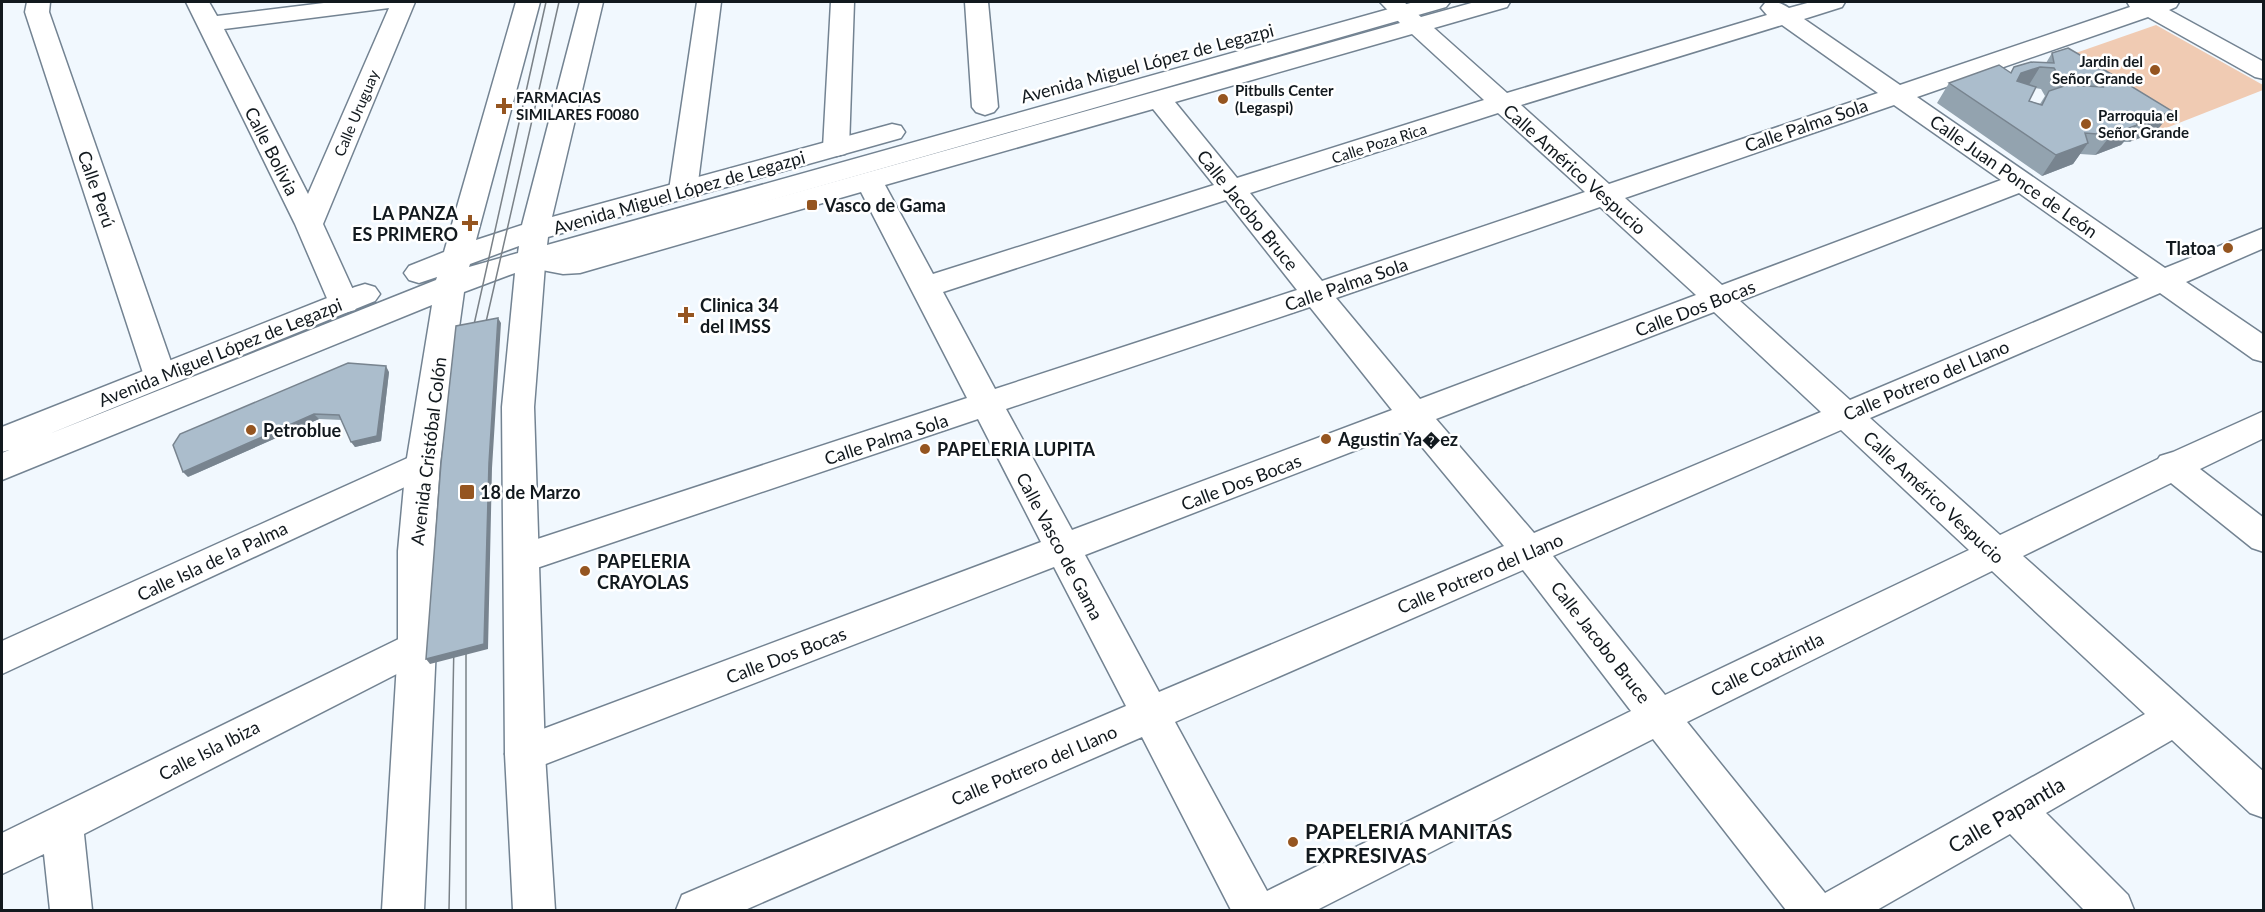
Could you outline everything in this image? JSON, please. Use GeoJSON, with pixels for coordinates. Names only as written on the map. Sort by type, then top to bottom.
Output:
{"type":"FeatureCollection","features":[{"type":"Feature","properties":{"kind":"street","name":"Calle Perú"},"geometry":{"type":"LineString","coordinates":[[38,2],[37,12],[160,376]]}},
{"type":"Feature","properties":{"kind":"street"},"geometry":{"type":"LineString","coordinates":[[203,13],[384,2]]}},
{"type":"Feature","properties":{"kind":"street","name":"Calle Uruguay"},"geometry":{"type":"LineString","coordinates":[[309,224],[403,2]]}},
{"type":"Feature","properties":{"kind":"street","name":"Avenida Cristóbal Colón"},"geometry":{"type":"LineString","coordinates":[[403,910],[417,646],[416,551],[423,464],[454,271],[528,2]]}},
{"type":"Feature","properties":{"kind":"street"},"geometry":{"type":"LineString","coordinates":[[534,910],[525,754],[518,407],[533,245],[591,2]]}},
{"type":"Feature","properties":{"kind":"street"},"geometry":{"type":"LineString","coordinates":[[683,190],[709,2]]}},
{"type":"Feature","properties":{"kind":"street"},"geometry":{"type":"LineString","coordinates":[[836,148],[842,2]]}},
{"type":"Feature","properties":{"kind":"street","name":"Avenida Miguel López de Legazpi"},"geometry":{"type":"LineString","coordinates":[[2,440],[344,303],[533,245],[683,190],[985,107],[1438,2]]}},
{"type":"Feature","properties":{"kind":"street","name":"Avenida Miguel López de Legazpi"},"geometry":{"type":"LineString","coordinates":[[533,245],[1396,10],[1499,2]]}},
{"type":"Feature","properties":{"kind":"street","name":"Calle Poza Rica"},"geometry":{"type":"LineString","coordinates":[[925,287],[1502,103],[1775,9],[1834,2]]}},
{"type":"Feature","properties":{"kind":"street"},"geometry":{"type":"LineString","coordinates":[[983,3],[985,107]]}},
{"type":"Feature","properties":{"kind":"street"},"geometry":{"type":"LineString","coordinates":[[2152,4],[2264,72]]}},
{"type":"Feature","properties":{"kind":"street","name":"Calle Palma Sola"},"geometry":{"type":"LineString","coordinates":[[522,558],[1317,294],[2152,4]]}},
{"type":"Feature","properties":{"kind":"street","name":"Calle Juan Ponce de León"},"geometry":{"type":"LineString","coordinates":[[1775,9],[2264,351]]}},
{"type":"Feature","properties":{"kind":"street","name":"Avenida Miguel López de Legazpi"},"geometry":{"type":"LineString","coordinates":[[533,245],[563,264],[580,263],[1158,98],[1396,10]]}},
{"type":"Feature","properties":{"kind":"street","name":"Calle Américo Vespucio"},"geometry":{"type":"LineString","coordinates":[[1396,10],[1604,194],[2264,799]]}},
{"type":"Feature","properties":{"kind":"street","name":"Calle Bolivia"},"geometry":{"type":"LineString","coordinates":[[203,13],[309,224],[344,303]]}},
{"type":"Feature","properties":{"kind":"street","name":"Calle Jacobo Bruce"},"geometry":{"type":"LineString","coordinates":[[1158,98],[1414,416],[1529,552],[1812,910]]}},
{"type":"Feature","properties":{"kind":"street","name":"Calle Vasco de Gama"},"geometry":{"type":"LineString","coordinates":[[869,181],[985,406],[1254,910]]}},
{"type":"Feature","properties":{"kind":"street","name":"Calle Dos Bocas"},"geometry":{"type":"LineString","coordinates":[[525,754],[2022,182]]}},
{"type":"Feature","properties":{"kind":"street","name":"Calle Potrero del Llano"},"geometry":{"type":"LineString","coordinates":[[697,910],[2264,237]]}},
{"type":"Feature","properties":{"kind":"street","name":"Avenida Miguel López de Legazpi"},"geometry":{"type":"LineString","coordinates":[[2,467],[454,271]]}},
{"type":"Feature","properties":{"kind":"street","name":"Calle Coatzintla"},"geometry":{"type":"LineString","coordinates":[[1273,910],[1660,716],[2172,465],[2264,423]]}},
{"type":"Feature","properties":{"kind":"street","name":"Calle Isla de la Palma"},"geometry":{"type":"LineString","coordinates":[[2,658],[423,464]]}},
{"type":"Feature","properties":{"kind":"street"},"geometry":{"type":"LineString","coordinates":[[2172,465],[2264,538]]}},
{"type":"Feature","properties":{"kind":"street","name":"Calle Isla Ibiza"},"geometry":{"type":"LineString","coordinates":[[2,854],[417,646]]}},
{"type":"Feature","properties":{"kind":"street","name":"Calle Papantla"},"geometry":{"type":"LineString","coordinates":[[1837,910],[2176,717]]}},
{"type":"Feature","properties":{"kind":"street"},"geometry":{"type":"LineString","coordinates":[[2014,809],[2113,910]]}},
{"type":"Feature","properties":{"kind":"street"},"geometry":{"type":"LineString","coordinates":[[62,824],[71,910]]}},
{"type":"Feature","properties":{"kind":"shaded area"},"geometry":{"type":"Polygon","coordinates":[[[2156,25],[2263,85],[2263,90],[2156,132],[2047,63],[2156,25]]]}},
{"type":"Feature","properties":{"kind":"building"},"geometry":{"type":"Polygon","coordinates":[[[2068,48],[2087,59],[2092,68],[2103,69],[2172,111],[2144,122],[2136,121],[2137,125],[2111,135],[2085,133],[2088,143],[2056,155],[1949,83],[1999,65],[2011,73],[2014,67],[2031,62],[2054,63],[2052,53],[2068,48]],[[2040,67],[2021,73],[2017,81],[2036,87],[2029,101],[2042,105],[2049,91],[2067,85],[2103,87],[2099,81],[2061,79],[2054,68],[2040,67]]]}},
{"type":"Feature","properties":{"kind":"building","name":"18 de Marzo"},"geometry":{"type":"Polygon","coordinates":[[[498,318],[489,463],[484,644],[426,659],[441,463],[456,326],[498,318]]]}},
{"type":"Feature","properties":{"kind":"building","name":"Petroblue"},"geometry":{"type":"Polygon","coordinates":[[[348,363],[386,366],[377,436],[351,442],[339,415],[314,414],[183,472],[173,445],[180,434],[348,363]]]}},
{"type":"Feature","properties":{"kind":"tram line"},"geometry":{"type":"LineString","coordinates":[[471,338],[546,2]]}},
{"type":"Feature","properties":{"kind":"tram line"},"geometry":{"type":"LineString","coordinates":[[486,335],[486,322],[559,2]]}},
{"type":"Feature","properties":{"kind":"tram line"},"geometry":{"type":"LineString","coordinates":[[466,638],[466,910]]}},
{"type":"Feature","properties":{"kind":"tram line"},"geometry":{"type":"LineString","coordinates":[[449,910],[454,641]]}},
{"type":"Feature","properties":{"kind":"place","name":"Jardin del Señor Grande"},"geometry":{"type":"Point","coordinates":[2155,70]}},
{"type":"Feature","properties":{"kind":"place","name":"Pitbulls Center (Legaspi)"},"geometry":{"type":"Point","coordinates":[1223,99]}},
{"type":"Feature","properties":{"kind":"place","name":"FARMACIAS SIMILARES F0080"},"geometry":{"type":"Point","coordinates":[504,106]}},
{"type":"Feature","properties":{"kind":"place","name":"Parroquia el Señor Grande"},"geometry":{"type":"Point","coordinates":[2086,124]}},
{"type":"Feature","properties":{"kind":"place","name":"Vasco de Gama"},"geometry":{"type":"Point","coordinates":[812,205]}},
{"type":"Feature","properties":{"kind":"place","name":"LA PANZA ES PRIMERO"},"geometry":{"type":"Point","coordinates":[470,223]}},
{"type":"Feature","properties":{"kind":"place","name":"Tlatoa"},"geometry":{"type":"Point","coordinates":[2228,248]}},
{"type":"Feature","properties":{"kind":"place","name":"Clinica 34 del IMSS"},"geometry":{"type":"Point","coordinates":[686,315]}},
{"type":"Feature","properties":{"kind":"place","name":"Petroblue"},"geometry":{"type":"Point","coordinates":[251,430]}},
{"type":"Feature","properties":{"kind":"place","name":"Agustin Ya�ez"},"geometry":{"type":"Point","coordinates":[1326,439]}},
{"type":"Feature","properties":{"kind":"place","name":"PAPELERIA LUPITA"},"geometry":{"type":"Point","coordinates":[925,449]}},
{"type":"Feature","properties":{"kind":"place","name":"18 de Marzo"},"geometry":{"type":"Point","coordinates":[467,492]}},
{"type":"Feature","properties":{"kind":"place","name":"PAPELERIA CRAYOLAS"},"geometry":{"type":"Point","coordinates":[585,571]}},
{"type":"Feature","properties":{"kind":"place","name":"PAPELERIA MANITAS EXPRESIVAS"},"geometry":{"type":"Point","coordinates":[1293,842]}}]}
